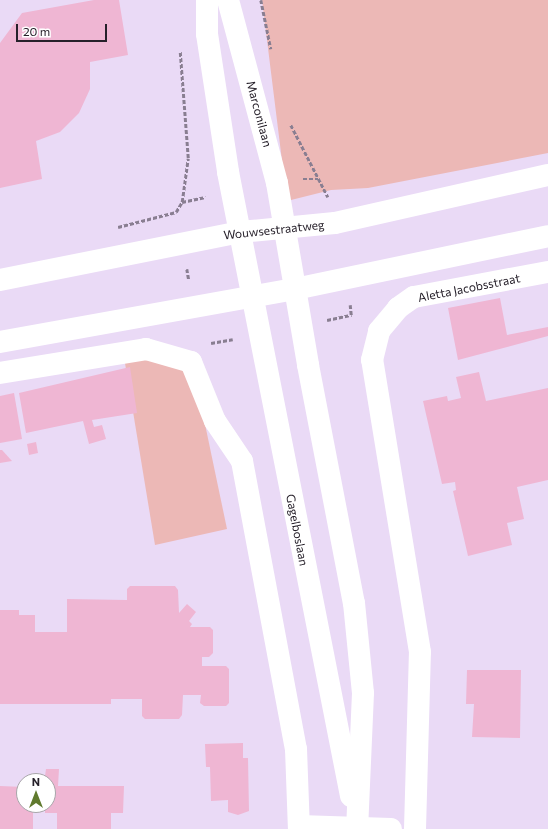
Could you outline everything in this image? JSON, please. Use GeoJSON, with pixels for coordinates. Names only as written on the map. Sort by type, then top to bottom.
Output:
{"type":"FeatureCollection","features":[{"type":"Feature","properties":{"kind":"street"},"geometry":{"type":"LineString","coordinates":[[206,0],[207,34],[228,172],[240,232]]}},
{"type":"Feature","properties":{"kind":"street","name":"Marconilaan"},"geometry":{"type":"LineString","coordinates":[[228,0],[264,130],[285,228]]}},
{"type":"Feature","properties":{"kind":"street","name":"Wouwsestraatweg"},"geometry":{"type":"LineString","coordinates":[[0,280],[240,232],[334,223],[548,176]]}},
{"type":"Feature","properties":{"kind":"street"},"geometry":{"type":"LineString","coordinates":[[285,228],[295,289],[354,603],[363,693],[357,828]]}},
{"type":"Feature","properties":{"kind":"street","name":"Gagelboslaan"},"geometry":{"type":"LineString","coordinates":[[240,232],[357,828]]}},
{"type":"Feature","properties":{"kind":"street"},"geometry":{"type":"LineString","coordinates":[[0,342],[252,298],[548,236]]}},
{"type":"Feature","properties":{"kind":"street","name":"Aletta Jacobsstraat"},"geometry":{"type":"LineString","coordinates":[[415,829],[420,652],[372,360],[379,331],[398,308],[414,298],[548,272]]}},
{"type":"Feature","properties":{"kind":"street"},"geometry":{"type":"LineString","coordinates":[[0,373],[146,349],[191,362],[214,421],[242,461],[296,749],[299,827],[391,829]]}},
{"type":"Feature","properties":{"kind":"path"},"geometry":{"type":"LineString","coordinates":[[261,0],[272,51]]}},
{"type":"Feature","properties":{"kind":"path"},"geometry":{"type":"LineString","coordinates":[[176,212],[182,202],[188,158],[180,48]]}},
{"type":"Feature","properties":{"kind":"path"},"geometry":{"type":"LineString","coordinates":[[291,124],[318,179]]}},
{"type":"Feature","properties":{"kind":"shaded area"},"geometry":{"type":"Polygon","coordinates":[[[262,0],[548,0],[548,153],[368,188],[331,190],[287,201],[262,0]]]}},
{"type":"Feature","properties":{"kind":"shaded area"},"geometry":{"type":"Polygon","coordinates":[[[124,357],[174,359],[197,386],[227,529],[155,545],[124,357]]]}},
{"type":"Feature","properties":{"kind":"building"},"geometry":{"type":"Polygon","coordinates":[[[94,0],[119,0],[128,55],[90,62],[90,89],[79,113],[60,132],[36,141],[42,179],[0,188],[0,43],[22,13],[94,0]]]}},
{"type":"Feature","properties":{"kind":"building"},"geometry":{"type":"Polygon","coordinates":[[[500,298],[507,335],[548,327],[548,336],[458,360],[448,308],[500,298]]]}},
{"type":"Feature","properties":{"kind":"building"},"geometry":{"type":"Polygon","coordinates":[[[130,367],[137,413],[92,420],[94,427],[102,425],[106,439],[89,444],[83,421],[26,433],[19,393],[130,367]]]}},
{"type":"Feature","properties":{"kind":"building"},"geometry":{"type":"Polygon","coordinates":[[[479,372],[486,401],[548,388],[548,480],[517,487],[524,519],[507,523],[512,545],[468,556],[453,491],[456,490],[455,482],[442,484],[423,401],[447,396],[448,401],[461,398],[456,377],[479,372]]]}},
{"type":"Feature","properties":{"kind":"building"},"geometry":{"type":"Polygon","coordinates":[[[14,393],[22,439],[0,443],[0,396],[14,393]]]}},
{"type":"Feature","properties":{"kind":"building"},"geometry":{"type":"Polygon","coordinates":[[[36,442],[38,453],[29,455],[27,444],[36,442]]]}},
{"type":"Feature","properties":{"kind":"building"},"geometry":{"type":"Polygon","coordinates":[[[0,450],[2,450],[12,461],[0,463],[0,450]]]}},
{"type":"Feature","properties":{"kind":"building"},"geometry":{"type":"Polygon","coordinates":[[[130,586],[175,586],[178,590],[179,613],[187,604],[196,612],[189,621],[192,624],[190,627],[210,627],[213,630],[213,653],[209,657],[202,657],[202,666],[226,666],[229,669],[229,703],[226,706],[204,706],[200,703],[201,695],[183,695],[182,715],[179,719],[145,719],[142,716],[142,699],[111,699],[111,704],[0,704],[0,610],[19,610],[19,615],[35,615],[35,632],[67,632],[67,599],[127,600],[127,589],[130,586]]]}},
{"type":"Feature","properties":{"kind":"building"},"geometry":{"type":"Polygon","coordinates":[[[467,670],[521,670],[520,738],[472,737],[474,704],[466,704],[467,670]]]}},
{"type":"Feature","properties":{"kind":"building"},"geometry":{"type":"Polygon","coordinates":[[[243,743],[243,758],[248,758],[249,811],[238,815],[228,812],[228,800],[211,801],[210,767],[206,767],[205,744],[243,743]]]}},
{"type":"Feature","properties":{"kind":"building"},"geometry":{"type":"Polygon","coordinates":[[[46,769],[59,769],[58,786],[124,786],[123,813],[111,813],[111,829],[57,829],[56,773],[45,773],[46,769]]]}},
{"type":"Feature","properties":{"kind":"building"},"geometry":{"type":"Polygon","coordinates":[[[0,786],[16,787],[16,813],[33,813],[33,829],[0,829],[0,786]]]}}]}
